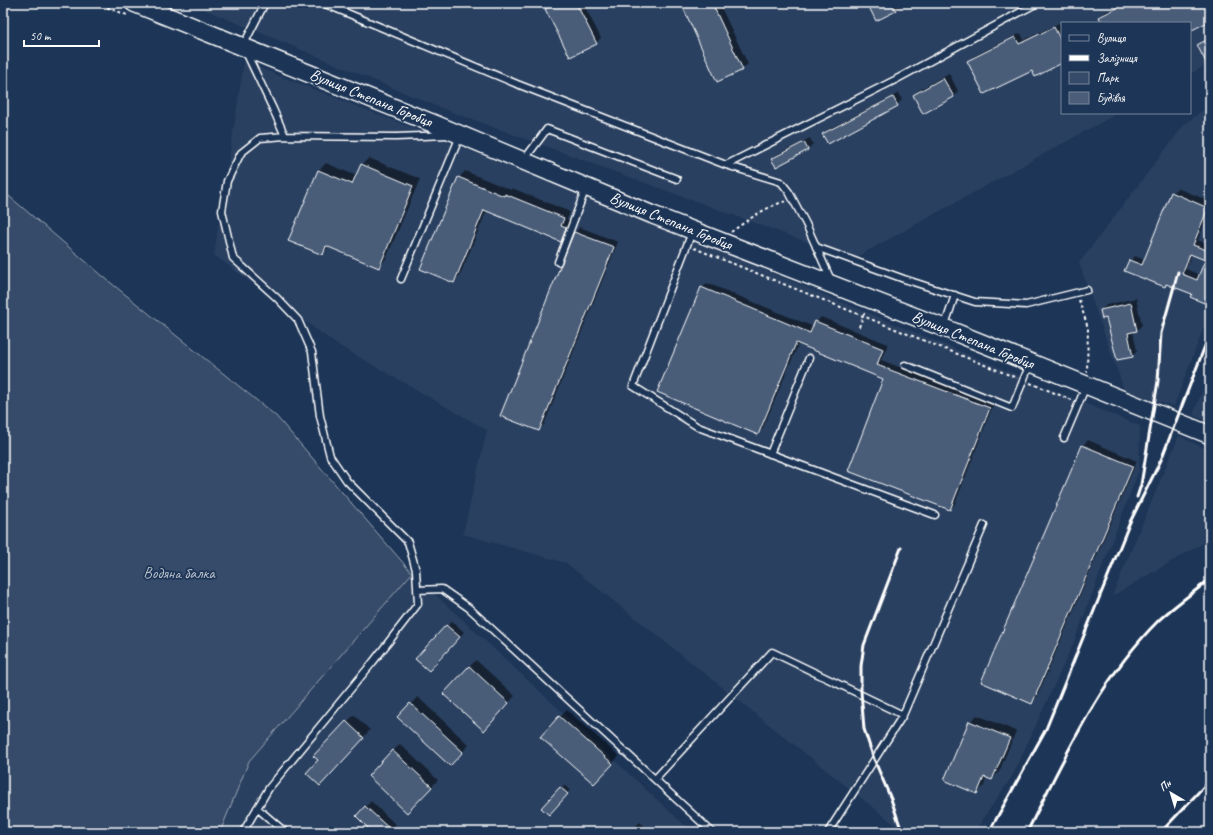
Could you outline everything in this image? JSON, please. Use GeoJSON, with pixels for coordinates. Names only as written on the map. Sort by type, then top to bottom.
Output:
{"type":"FeatureCollection","features":[{"type":"Feature","properties":{"kind":"main road","name":"Вулиця Степана Горобця"},"geometry":{"type":"LineString","coordinates":[[134,3],[243,46],[586,187],[689,238],[834,285],[1210,435]]}},
{"type":"Feature","properties":{"kind":"lane"},"geometry":{"type":"LineString","coordinates":[[265,3],[243,46],[285,136]]}},
{"type":"Feature","properties":{"kind":"lane"},"geometry":{"type":"LineString","coordinates":[[323,3],[517,84],[726,165],[781,182],[793,199],[834,285]]}},
{"type":"Feature","properties":{"kind":"lane"},"geometry":{"type":"LineString","coordinates":[[726,165],[895,80],[1037,3]]}},
{"type":"Feature","properties":{"kind":"lane"},"geometry":{"type":"LineString","coordinates":[[523,161],[547,129],[677,179]]}},
{"type":"Feature","properties":{"kind":"lane"},"geometry":{"type":"LineString","coordinates":[[243,832],[269,788],[373,662],[418,604],[416,570],[408,542],[347,481],[330,456],[320,416],[312,352],[298,320],[277,298],[233,258],[222,211],[227,181],[241,153],[260,138],[285,136],[396,137],[460,135],[401,279]]}},
{"type":"Feature","properties":{"kind":"lane"},"geometry":{"type":"LineString","coordinates":[[558,262],[586,187]]}},
{"type":"Feature","properties":{"kind":"lane"},"geometry":{"type":"LineString","coordinates":[[689,238],[633,386],[698,427],[935,515]]}},
{"type":"Feature","properties":{"kind":"lane"},"geometry":{"type":"LineString","coordinates":[[816,248],[975,302],[1026,305],[1087,290]]}},
{"type":"Feature","properties":{"kind":"lane"},"geometry":{"type":"LineString","coordinates":[[944,328],[955,295]]}},
{"type":"Feature","properties":{"kind":"lane"},"geometry":{"type":"LineString","coordinates":[[770,454],[809,358]]}},
{"type":"Feature","properties":{"kind":"lane"},"geometry":{"type":"LineString","coordinates":[[906,365],[1012,408],[1031,363]]}},
{"type":"Feature","properties":{"kind":"lane"},"geometry":{"type":"LineString","coordinates":[[1064,438],[1086,385]]}},
{"type":"Feature","properties":{"kind":"lane"},"geometry":{"type":"LineString","coordinates":[[828,832],[903,715],[984,526]]}},
{"type":"Feature","properties":{"kind":"lane"},"geometry":{"type":"LineString","coordinates":[[417,590],[442,589],[469,608],[712,832]]}},
{"type":"Feature","properties":{"kind":"lane"},"geometry":{"type":"LineString","coordinates":[[655,779],[772,652],[903,715]]}},
{"type":"Feature","properties":{"kind":"lane"},"geometry":{"type":"LineString","coordinates":[[257,808],[285,832]]}},
{"type":"Feature","properties":{"kind":"path"},"geometry":{"type":"LineString","coordinates":[[728,234],[761,212],[776,204],[793,199]]}},
{"type":"Feature","properties":{"kind":"path"},"geometry":{"type":"LineString","coordinates":[[689,238],[863,316],[1079,403]]}},
{"type":"Feature","properties":{"kind":"path"},"geometry":{"type":"LineString","coordinates":[[1077,293],[1088,328],[1089,357],[1086,385]]}},
{"type":"Feature","properties":{"kind":"path"},"geometry":{"type":"LineString","coordinates":[[859,327],[869,299]]}},
{"type":"Feature","properties":{"kind":"shaded area"},"geometry":{"type":"Polygon","coordinates":[[[189,3],[1210,3],[1210,63],[1191,73],[1191,22],[1061,22],[1061,114],[1116,114],[853,259],[441,108],[189,3]]]}},
{"type":"Feature","properties":{"kind":"shaded area"},"geometry":{"type":"Polygon","coordinates":[[[244,62],[589,197],[1140,426],[1139,470],[1074,642],[1013,775],[974,832],[904,832],[566,563],[463,534],[487,430],[336,344],[214,255],[244,62]]]}},
{"type":"Feature","properties":{"kind":"shaded area"},"geometry":{"type":"Polygon","coordinates":[[[1210,105],[1210,311],[1174,406],[1125,392],[1079,263],[1184,125],[1210,105]]]}},
{"type":"Feature","properties":{"kind":"shaded area"},"geometry":{"type":"Polygon","coordinates":[[[1210,371],[1210,422],[1193,415],[1210,371]]]}},
{"type":"Feature","properties":{"kind":"shaded area"},"geometry":{"type":"Polygon","coordinates":[[[1179,436],[1210,451],[1210,539],[1112,596],[1179,436]]]}},
{"type":"Feature","properties":{"kind":"shaded area"},"geometry":{"type":"Polygon","coordinates":[[[412,573],[692,832],[220,832],[249,761],[412,573]]]}},
{"type":"Feature","properties":{"kind":"green space","name":"Водяна балка"},"geometry":{"type":"Polygon","coordinates":[[[3,191],[111,283],[276,416],[412,573],[249,761],[220,832],[3,832],[3,191]]]}},
{"type":"Feature","properties":{"kind":"building"},"geometry":{"type":"Polygon","coordinates":[[[558,3],[576,3],[597,44],[570,57],[545,9],[558,3]]]}},
{"type":"Feature","properties":{"kind":"building"},"geometry":{"type":"Polygon","coordinates":[[[681,3],[712,3],[743,70],[717,82],[681,3]]]}},
{"type":"Feature","properties":{"kind":"building"},"geometry":{"type":"Polygon","coordinates":[[[867,3],[892,3],[896,11],[876,21],[867,3]]]}},
{"type":"Feature","properties":{"kind":"building"},"geometry":{"type":"Polygon","coordinates":[[[1127,3],[1210,3],[1210,21],[1191,30],[1191,22],[1102,22],[1099,17],[1127,3]]]}},
{"type":"Feature","properties":{"kind":"building"},"geometry":{"type":"Polygon","coordinates":[[[1054,27],[1061,41],[1061,64],[1035,77],[1032,71],[984,94],[967,61],[1015,37],[1019,44],[1054,27]]]}},
{"type":"Feature","properties":{"kind":"building"},"geometry":{"type":"Polygon","coordinates":[[[1210,38],[1210,70],[1197,45],[1210,38]]]}},
{"type":"Feature","properties":{"kind":"building"},"geometry":{"type":"Polygon","coordinates":[[[943,78],[954,97],[923,114],[913,95],[943,78]]]}},
{"type":"Feature","properties":{"kind":"building"},"geometry":{"type":"Polygon","coordinates":[[[893,97],[898,106],[828,144],[822,134],[893,97]]]}},
{"type":"Feature","properties":{"kind":"building"},"geometry":{"type":"Polygon","coordinates":[[[804,142],[808,150],[776,167],[771,159],[804,142]]]}},
{"type":"Feature","properties":{"kind":"building"},"geometry":{"type":"Polygon","coordinates":[[[361,164],[413,186],[379,268],[326,246],[323,255],[288,241],[318,170],[352,184],[361,164]]]}},
{"type":"Feature","properties":{"kind":"building"},"geometry":{"type":"Polygon","coordinates":[[[458,177],[564,218],[561,226],[566,228],[561,242],[484,210],[454,283],[420,269],[458,177]]]}},
{"type":"Feature","properties":{"kind":"building"},"geometry":{"type":"Polygon","coordinates":[[[1171,192],[1208,208],[1193,245],[1209,251],[1210,250],[1210,289],[1204,303],[1190,297],[1192,294],[1166,284],[1165,287],[1124,271],[1129,260],[1142,265],[1171,192]],[[1190,254],[1182,274],[1197,280],[1205,260],[1190,254]]]}},
{"type":"Feature","properties":{"kind":"building"},"geometry":{"type":"Polygon","coordinates":[[[574,232],[614,247],[539,431],[500,416],[574,232]]]}},
{"type":"Feature","properties":{"kind":"building"},"geometry":{"type":"Polygon","coordinates":[[[701,287],[810,333],[815,321],[883,349],[877,365],[990,408],[950,510],[848,471],[883,379],[796,343],[758,435],[657,392],[701,287]]]}},
{"type":"Feature","properties":{"kind":"building"},"geometry":{"type":"Polygon","coordinates":[[[1131,303],[1137,331],[1128,333],[1133,357],[1117,360],[1106,318],[1102,319],[1100,310],[1131,303]]]}},
{"type":"Feature","properties":{"kind":"building"},"geometry":{"type":"Polygon","coordinates":[[[1082,445],[1133,466],[1032,704],[981,682],[1082,445]]]}},
{"type":"Feature","properties":{"kind":"building"},"geometry":{"type":"Polygon","coordinates":[[[446,625],[460,637],[429,671],[415,659],[446,625]]]}},
{"type":"Feature","properties":{"kind":"building"},"geometry":{"type":"Polygon","coordinates":[[[469,666],[509,703],[484,731],[443,694],[469,666]]]}},
{"type":"Feature","properties":{"kind":"building"},"geometry":{"type":"Polygon","coordinates":[[[410,703],[463,752],[450,766],[397,717],[410,703]]]}},
{"type":"Feature","properties":{"kind":"building"},"geometry":{"type":"Polygon","coordinates":[[[559,716],[613,764],[594,784],[540,737],[559,716]]]}},
{"type":"Feature","properties":{"kind":"building"},"geometry":{"type":"Polygon","coordinates":[[[346,721],[364,738],[320,786],[306,773],[318,760],[313,756],[346,721]]]}},
{"type":"Feature","properties":{"kind":"building"},"geometry":{"type":"Polygon","coordinates":[[[969,721],[1010,738],[992,780],[984,777],[977,794],[944,780],[969,721]]]}},
{"type":"Feature","properties":{"kind":"building"},"geometry":{"type":"Polygon","coordinates":[[[392,750],[432,787],[407,813],[368,776],[392,750]]]}},
{"type":"Feature","properties":{"kind":"building"},"geometry":{"type":"Polygon","coordinates":[[[560,787],[568,794],[549,815],[541,808],[560,787]]]}},
{"type":"Feature","properties":{"kind":"building"},"geometry":{"type":"Polygon","coordinates":[[[365,806],[393,832],[372,832],[356,816],[365,806]]]}},
{"type":"Feature","properties":{"kind":"railway"},"geometry":{"type":"LineString","coordinates":[[1137,497],[1141,485],[1158,381],[1161,333],[1178,272]]}},
{"type":"Feature","properties":{"kind":"railway"},"geometry":{"type":"LineString","coordinates":[[989,832],[1046,729],[1130,522],[1161,460],[1210,333]]}},
{"type":"Feature","properties":{"kind":"railway"},"geometry":{"type":"LineString","coordinates":[[901,548],[864,645],[861,666],[861,691],[864,729],[902,832]]}},
{"type":"Feature","properties":{"kind":"railway"},"geometry":{"type":"LineString","coordinates":[[1027,832],[1084,721],[1100,694],[1118,669],[1137,644],[1158,621],[1210,579]]}},
{"type":"Feature","properties":{"kind":"railway"},"geometry":{"type":"LineString","coordinates":[[1161,832],[1210,780]]}}]}
